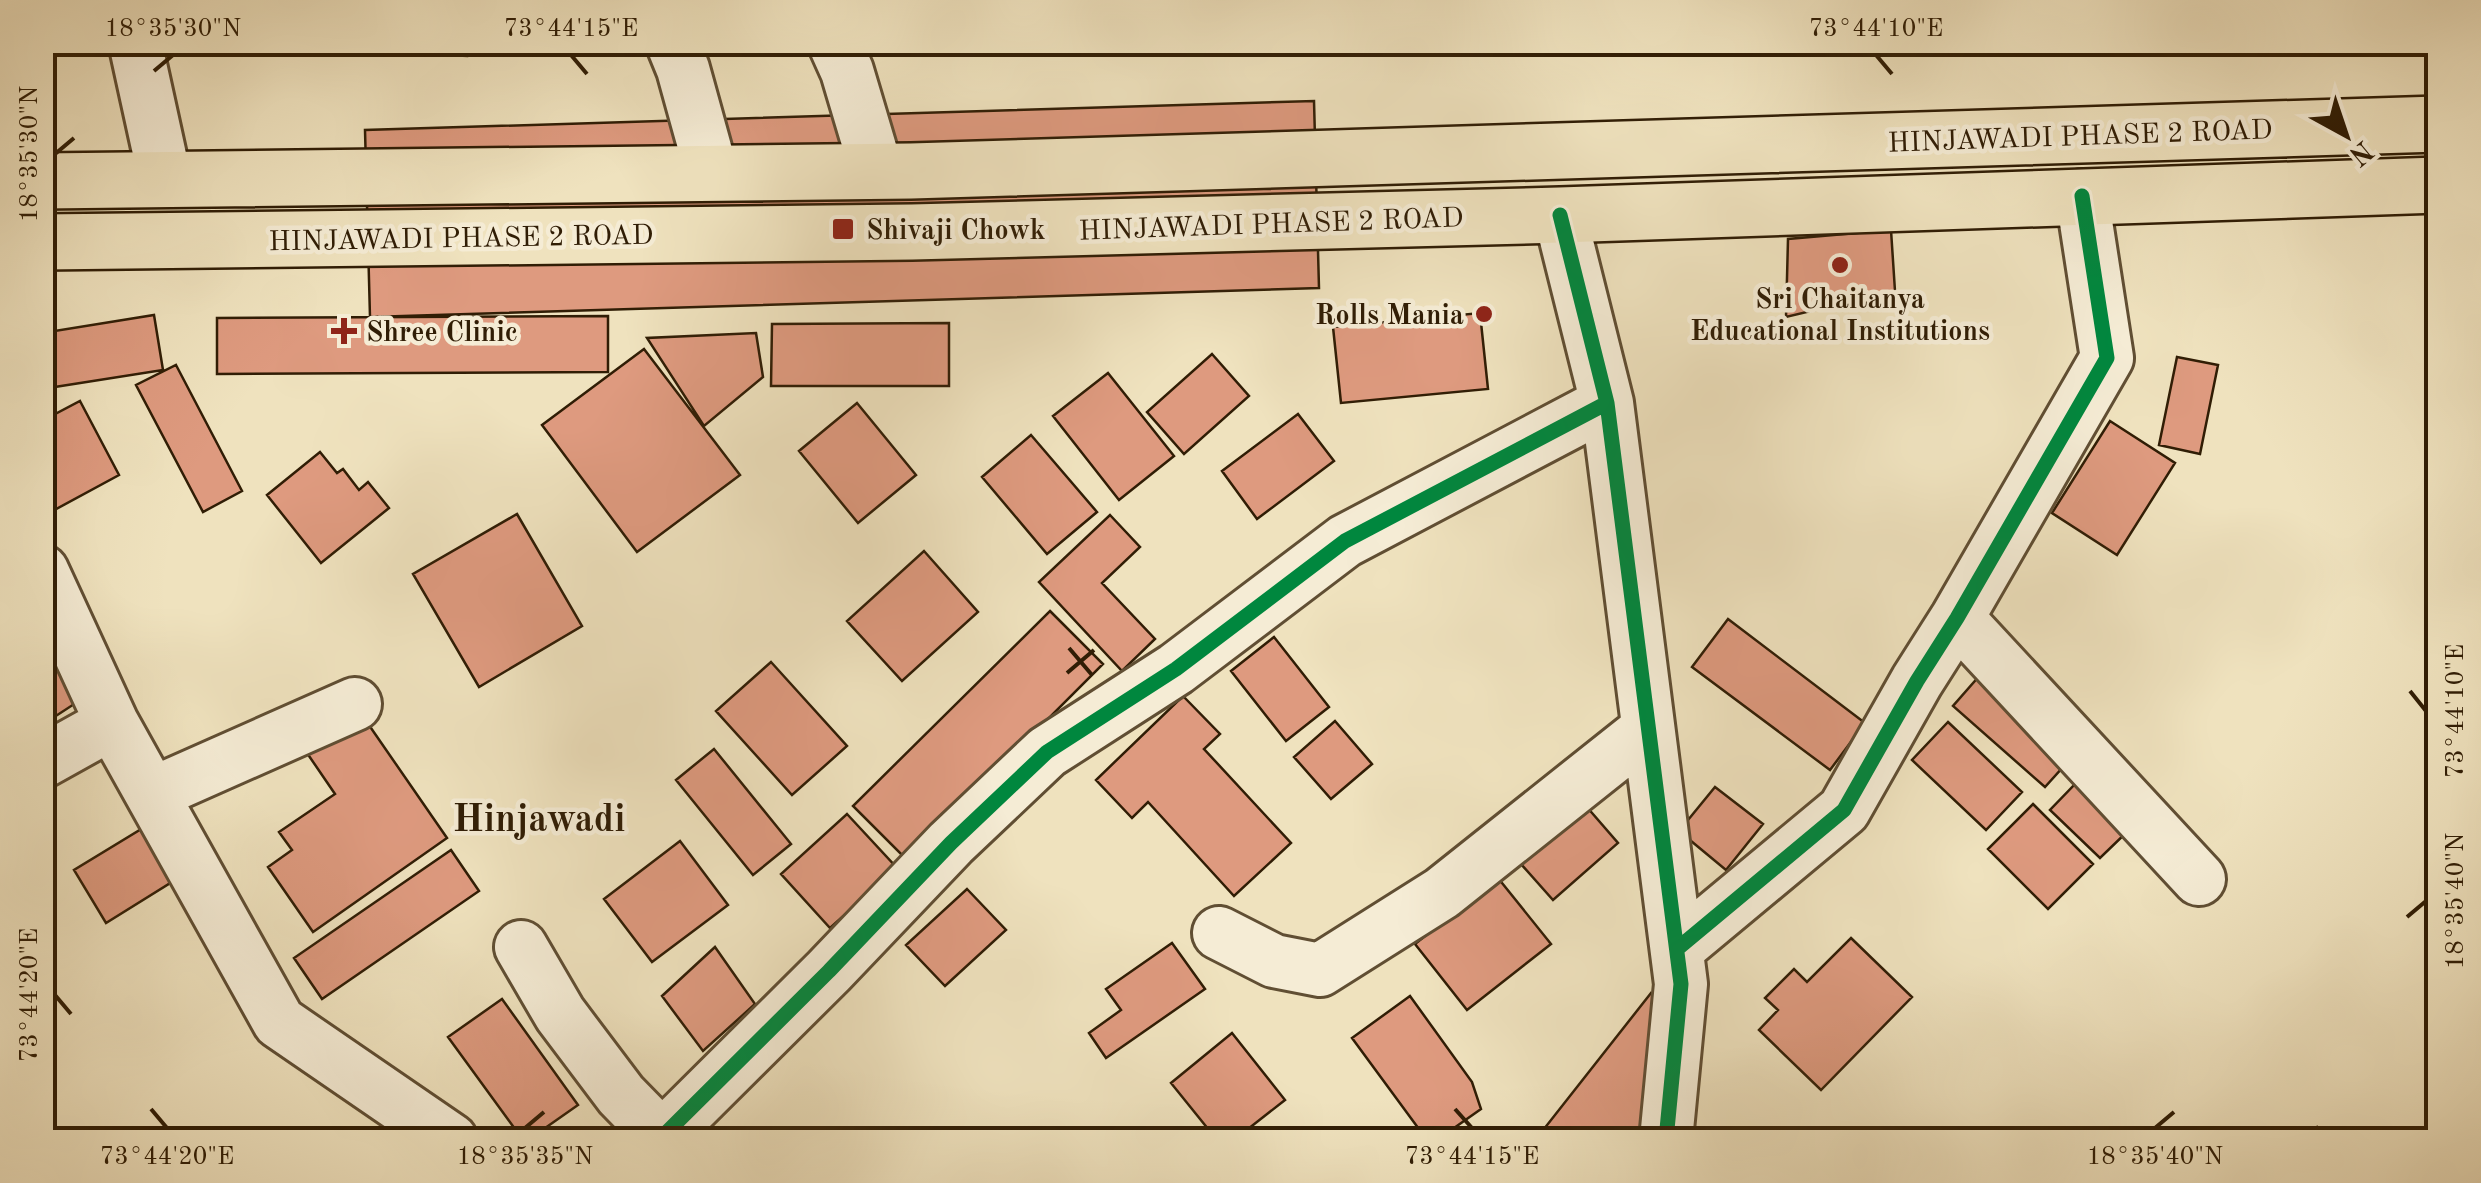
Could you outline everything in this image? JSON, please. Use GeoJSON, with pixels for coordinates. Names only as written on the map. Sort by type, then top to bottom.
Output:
{"type":"FeatureCollection","features":[{"type":"Feature","properties":{"kind":"main road","name":"HINJAWADI PHASE 2 ROAD"},"geometry":{"type":"LineString","coordinates":[[42,181],[877,172],[2438,124]]}},
{"type":"Feature","properties":{"kind":"main road","name":"HINJAWADI PHASE 2 ROAD"},"geometry":{"type":"LineString","coordinates":[[42,242],[912,232],[2438,185]]}},
{"type":"Feature","properties":{"kind":"street"},"geometry":{"type":"LineString","coordinates":[[135,42],[164,180]]}},
{"type":"Feature","properties":{"kind":"street"},"geometry":{"type":"LineString","coordinates":[[672,42],[684,69],[712,174]]}},
{"type":"Feature","properties":{"kind":"street"},"geometry":{"type":"LineString","coordinates":[[834,42],[847,70],[877,172]]}},
{"type":"Feature","properties":{"kind":"street"},"geometry":{"type":"LineString","coordinates":[[1677,948],[1844,810],[2108,358],[2082,196]]}},
{"type":"Feature","properties":{"kind":"street"},"geometry":{"type":"LineString","coordinates":[[1560,215],[1607,402],[1682,984],[1680,1131]]}},
{"type":"Feature","properties":{"kind":"street"},"geometry":{"type":"LineString","coordinates":[[521,947],[560,1014],[621,1096],[660,1139],[1047,752],[1176,670],[1345,540],[1607,402]]}},
{"type":"Feature","properties":{"kind":"street"},"geometry":{"type":"LineString","coordinates":[[42,571],[112,723],[279,1022],[451,1140]]}},
{"type":"Feature","properties":{"kind":"street"},"geometry":{"type":"LineString","coordinates":[[1957,618],[2199,879]]}},
{"type":"Feature","properties":{"kind":"street"},"geometry":{"type":"LineString","coordinates":[[152,794],[354,704]]}},
{"type":"Feature","properties":{"kind":"street"},"geometry":{"type":"LineString","coordinates":[[42,762],[112,723]]}},
{"type":"Feature","properties":{"kind":"street"},"geometry":{"type":"LineString","coordinates":[[1219,933],[1274,961],[1320,970],[1442,893],[1648,730]]}},
{"type":"Feature","properties":{"kind":"building"},"geometry":{"type":"Polygon","coordinates":[[[404,42],[467,42],[467,56],[403,53],[404,42]]]}},
{"type":"Feature","properties":{"kind":"building","name":"Shivaji Chowk"},"geometry":{"type":"Polygon","coordinates":[[[1314,101],[1319,288],[370,317],[365,130],[1314,101]]]}},
{"type":"Feature","properties":{"kind":"building","name":"Sri Chaitanya Educational Institutions"},"geometry":{"type":"Polygon","coordinates":[[[1891,230],[1895,291],[1786,317],[1788,239],[1891,230]]]}},
{"type":"Feature","properties":{"kind":"building"},"geometry":{"type":"Polygon","coordinates":[[[1480,313],[1488,389],[1341,403],[1333,327],[1480,313]]]}},
{"type":"Feature","properties":{"kind":"building"},"geometry":{"type":"Polygon","coordinates":[[[154,315],[163,370],[42,389],[42,333],[154,315]]]}},
{"type":"Feature","properties":{"kind":"building"},"geometry":{"type":"Polygon","coordinates":[[[608,316],[608,372],[217,374],[217,318],[608,316]]]}},
{"type":"Feature","properties":{"kind":"building"},"geometry":{"type":"Polygon","coordinates":[[[949,323],[949,386],[771,386],[772,324],[949,323]]]}},
{"type":"Feature","properties":{"kind":"building"},"geometry":{"type":"Polygon","coordinates":[[[756,333],[763,377],[704,426],[647,338],[756,333]]]}},
{"type":"Feature","properties":{"kind":"building"},"geometry":{"type":"Polygon","coordinates":[[[644,349],[740,475],[637,552],[542,425],[644,349]]]}},
{"type":"Feature","properties":{"kind":"building"},"geometry":{"type":"Polygon","coordinates":[[[1212,354],[1249,396],[1184,454],[1147,412],[1212,354]]]}},
{"type":"Feature","properties":{"kind":"building"},"geometry":{"type":"Polygon","coordinates":[[[2177,357],[2218,365],[2200,454],[2159,445],[2177,357]]]}},
{"type":"Feature","properties":{"kind":"building"},"geometry":{"type":"Polygon","coordinates":[[[176,365],[242,491],[203,512],[136,385],[176,365]]]}},
{"type":"Feature","properties":{"kind":"building"},"geometry":{"type":"Polygon","coordinates":[[[1108,373],[1174,456],[1119,500],[1053,416],[1108,373]]]}},
{"type":"Feature","properties":{"kind":"building"},"geometry":{"type":"Polygon","coordinates":[[[80,401],[119,475],[47,514],[42,506],[42,421],[80,401]]]}},
{"type":"Feature","properties":{"kind":"building"},"geometry":{"type":"Polygon","coordinates":[[[857,403],[916,475],[858,523],[799,451],[857,403]]]}},
{"type":"Feature","properties":{"kind":"building"},"geometry":{"type":"Polygon","coordinates":[[[1298,414],[1334,461],[1257,519],[1222,471],[1298,414]]]}},
{"type":"Feature","properties":{"kind":"building"},"geometry":{"type":"Polygon","coordinates":[[[2110,421],[2175,463],[2117,555],[2052,513],[2110,421]]]}},
{"type":"Feature","properties":{"kind":"building"},"geometry":{"type":"Polygon","coordinates":[[[1031,435],[1097,512],[1047,554],[982,477],[1031,435]]]}},
{"type":"Feature","properties":{"kind":"building"},"geometry":{"type":"Polygon","coordinates":[[[320,452],[337,473],[343,469],[359,490],[368,482],[389,508],[321,563],[267,495],[320,452]]]}},
{"type":"Feature","properties":{"kind":"building"},"geometry":{"type":"Polygon","coordinates":[[[517,514],[582,626],[479,687],[413,574],[517,514]]]}},
{"type":"Feature","properties":{"kind":"building"},"geometry":{"type":"Polygon","coordinates":[[[1110,515],[1140,547],[1102,583],[1155,639],[1122,671],[1039,582],[1110,515]]]}},
{"type":"Feature","properties":{"kind":"building"},"geometry":{"type":"Polygon","coordinates":[[[924,551],[978,612],[902,681],[847,621],[924,551]]]}},
{"type":"Feature","properties":{"kind":"building"},"geometry":{"type":"Polygon","coordinates":[[[1050,611],[1103,664],[907,860],[853,806],[1050,611]]]}},
{"type":"Feature","properties":{"kind":"building"},"geometry":{"type":"Polygon","coordinates":[[[1728,619],[1865,723],[1830,770],[1692,667],[1728,619]]]}},
{"type":"Feature","properties":{"kind":"building"},"geometry":{"type":"Polygon","coordinates":[[[42,631],[85,697],[42,725],[42,631]]]}},
{"type":"Feature","properties":{"kind":"building"},"geometry":{"type":"Polygon","coordinates":[[[1274,637],[1329,707],[1286,741],[1231,671],[1274,637]]]}},
{"type":"Feature","properties":{"kind":"building"},"geometry":{"type":"Polygon","coordinates":[[[771,662],[847,746],[792,795],[716,711],[771,662]]]}},
{"type":"Feature","properties":{"kind":"building"},"geometry":{"type":"Polygon","coordinates":[[[1981,674],[2073,756],[2045,787],[1953,706],[1981,674]]]}},
{"type":"Feature","properties":{"kind":"building"},"geometry":{"type":"Polygon","coordinates":[[[1183,696],[1220,734],[1204,749],[1291,843],[1234,896],[1148,802],[1132,818],[1096,780],[1183,696]]]}},
{"type":"Feature","properties":{"kind":"building"},"geometry":{"type":"Polygon","coordinates":[[[362,715],[447,838],[313,932],[268,867],[292,850],[279,832],[335,794],[307,753],[362,715]]]}},
{"type":"Feature","properties":{"kind":"building"},"geometry":{"type":"Polygon","coordinates":[[[1335,721],[1372,764],[1331,799],[1294,757],[1335,721]]]}},
{"type":"Feature","properties":{"kind":"building"},"geometry":{"type":"Polygon","coordinates":[[[1948,722],[2022,792],[1986,830],[1912,760],[1948,722]]]}},
{"type":"Feature","properties":{"kind":"building"},"geometry":{"type":"Polygon","coordinates":[[[714,749],[791,844],[753,875],[676,780],[714,749]]]}},
{"type":"Feature","properties":{"kind":"building"},"geometry":{"type":"Polygon","coordinates":[[[2078,781],[2129,830],[2100,858],[2050,810],[2078,781]]]}},
{"type":"Feature","properties":{"kind":"building"},"geometry":{"type":"Polygon","coordinates":[[[1715,787],[1763,824],[1726,870],[1679,831],[1715,787]]]}},
{"type":"Feature","properties":{"kind":"building"},"geometry":{"type":"Polygon","coordinates":[[[2033,804],[2093,864],[2048,909],[1988,849],[2033,804]]]}},
{"type":"Feature","properties":{"kind":"building"},"geometry":{"type":"Polygon","coordinates":[[[1586,806],[1618,843],[1553,900],[1520,863],[1586,806]]]}},
{"type":"Feature","properties":{"kind":"building"},"geometry":{"type":"Polygon","coordinates":[[[847,814],[897,868],[830,928],[781,874],[847,814]]]}},
{"type":"Feature","properties":{"kind":"building"},"geometry":{"type":"Polygon","coordinates":[[[143,828],[175,880],[106,923],[74,870],[143,828]]]}},
{"type":"Feature","properties":{"kind":"building"},"geometry":{"type":"Polygon","coordinates":[[[680,841],[728,905],[652,962],[604,899],[680,841]]]}},
{"type":"Feature","properties":{"kind":"building"},"geometry":{"type":"Polygon","coordinates":[[[451,850],[479,891],[322,999],[294,958],[451,850]]]}},
{"type":"Feature","properties":{"kind":"building"},"geometry":{"type":"Polygon","coordinates":[[[1498,878],[1551,944],[1467,1010],[1415,944],[1498,878]]]}},
{"type":"Feature","properties":{"kind":"building"},"geometry":{"type":"Polygon","coordinates":[[[967,889],[1006,930],[945,986],[906,945],[967,889]]]}},
{"type":"Feature","properties":{"kind":"building"},"geometry":{"type":"Polygon","coordinates":[[[1851,938],[1912,997],[1821,1090],[1759,1030],[1778,1010],[1765,998],[1794,969],[1807,982],[1851,938]]]}},
{"type":"Feature","properties":{"kind":"building"},"geometry":{"type":"Polygon","coordinates":[[[1172,943],[1205,989],[1106,1058],[1089,1033],[1121,1010],[1106,989],[1172,943]]]}},
{"type":"Feature","properties":{"kind":"building"},"geometry":{"type":"Polygon","coordinates":[[[715,947],[755,1004],[703,1051],[662,996],[715,947]]]}},
{"type":"Feature","properties":{"kind":"building"},"geometry":{"type":"Polygon","coordinates":[[[1651,993],[1666,1005],[1644,1140],[1547,1140],[1540,1134],[1651,993]]]}},
{"type":"Feature","properties":{"kind":"building"},"geometry":{"type":"Polygon","coordinates":[[[1410,996],[1472,1082],[1481,1109],[1437,1140],[1427,1140],[1352,1038],[1410,996]]]}},
{"type":"Feature","properties":{"kind":"building"},"geometry":{"type":"Polygon","coordinates":[[[502,999],[578,1105],[528,1140],[523,1140],[448,1037],[502,999]]]}},
{"type":"Feature","properties":{"kind":"building"},"geometry":{"type":"Polygon","coordinates":[[[1232,1033],[1285,1100],[1234,1140],[1217,1140],[1171,1083],[1232,1033]]]}},
{"type":"Feature","properties":{"kind":"building"},"geometry":{"type":"Polygon","coordinates":[[[2317,1127],[2324,1140],[2292,1140],[2317,1127]]]}},
{"type":"Feature","properties":{"kind":"cycle path"},"geometry":{"type":"LineString","coordinates":[[1677,949],[1844,810],[2107,358],[2082,196]]}},
{"type":"Feature","properties":{"kind":"cycle path"},"geometry":{"type":"LineString","coordinates":[[1560,215],[1607,403],[1681,984],[1666,1140]]}},
{"type":"Feature","properties":{"kind":"cycle path"},"geometry":{"type":"LineString","coordinates":[[659,1140],[951,843],[1047,752],[1176,669],[1345,541],[1607,403]]}},
{"type":"Feature","properties":{"kind":"place","name":"Shivaji Chowk"},"geometry":{"type":"Point","coordinates":[843,229]}},
{"type":"Feature","properties":{"kind":"place","name":"Sri Chaitanya Educational Institutions"},"geometry":{"type":"Point","coordinates":[1840,265]}},
{"type":"Feature","properties":{"kind":"place","name":"Rolls Mania"},"geometry":{"type":"Point","coordinates":[1484,314]}},
{"type":"Feature","properties":{"kind":"place","name":"Shree Clinic"},"geometry":{"type":"Point","coordinates":[344,331]}},
{"type":"Feature","properties":{"kind":"district","name":"Hinjawadi"},"geometry":{"type":"Point","coordinates":[539,818]}}]}
